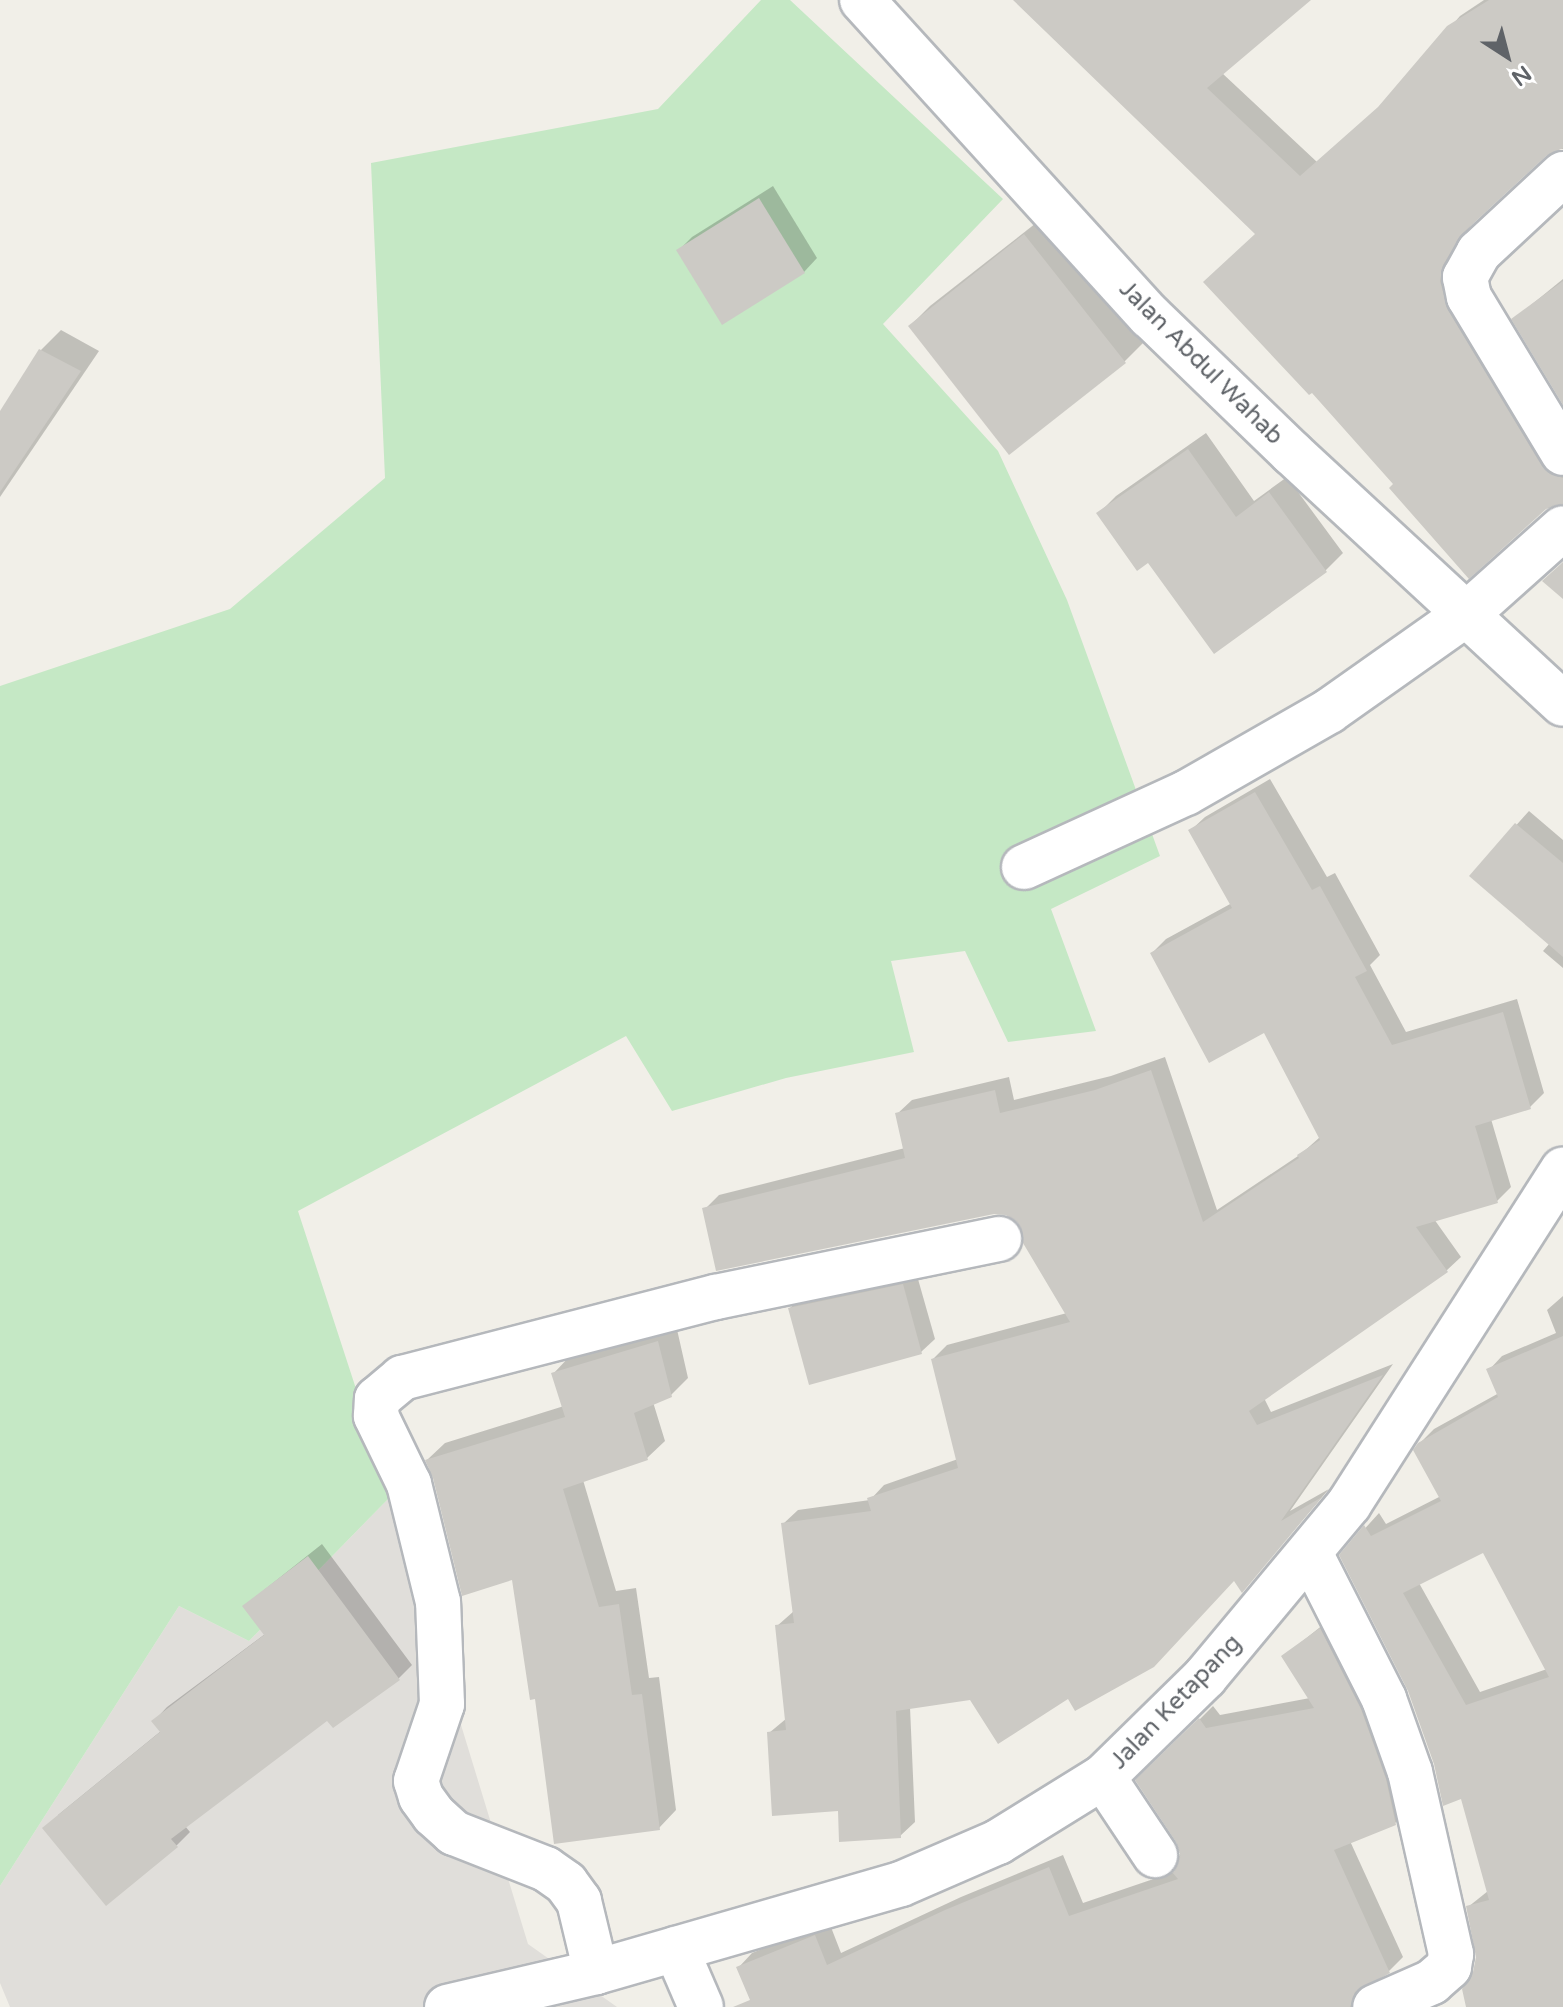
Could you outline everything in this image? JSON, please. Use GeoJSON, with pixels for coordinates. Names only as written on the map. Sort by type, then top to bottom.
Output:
{"type":"FeatureCollection","features":[{"type":"Feature","properties":{"kind":"street","name":"Jalan Abdul Wahab"},"geometry":{"type":"LineString","coordinates":[[862,0],[1150,316],[1292,453],[1563,704]]}},
{"type":"Feature","properties":{"kind":"street"},"geometry":{"type":"LineString","coordinates":[[1563,174],[1479,252],[1465,277],[1469,297],[1563,453]]}},
{"type":"Feature","properties":{"kind":"street"},"geometry":{"type":"LineString","coordinates":[[1024,867],[1186,793],[1329,711],[1468,613],[1563,528]]}},
{"type":"Feature","properties":{"kind":"street","name":"Jalan Ketapang"},"geometry":{"type":"LineString","coordinates":[[447,2007],[596,1972],[901,1884],[998,1842],[1103,1777],[1205,1677],[1349,1504],[1563,1170]]}},
{"type":"Feature","properties":{"kind":"street"},"geometry":{"type":"LineString","coordinates":[[596,1972],[579,1901],[566,1883],[546,1869],[454,1833],[434,1815],[421,1797],[416,1781],[442,1704],[438,1602],[409,1484],[376,1416],[377,1399],[402,1378],[716,1297],[999,1239]]}},
{"type":"Feature","properties":{"kind":"street"},"geometry":{"type":"LineString","coordinates":[[1310,1553],[1384,1699],[1410,1772],[1451,1954],[1449,1967],[1432,1982],[1375,2007]]}},
{"type":"Feature","properties":{"kind":"street"},"geometry":{"type":"LineString","coordinates":[[1103,1777],[1155,1855]]}},
{"type":"Feature","properties":{"kind":"street"},"geometry":{"type":"LineString","coordinates":[[676,1949],[701,2007]]}},
{"type":"Feature","properties":{"kind":"shaded area"},"geometry":{"type":"Polygon","coordinates":[[[391,1496],[528,1944],[617,2007],[10,2007],[0,1983],[0,1886],[179,1606],[249,1641],[391,1496]]]}},
{"type":"Feature","properties":{"kind":"green space"},"geometry":{"type":"Polygon","coordinates":[[[761,0],[790,0],[1003,199],[883,324],[998,451],[1067,600],[1160,856],[1051,909],[1096,1031],[1008,1042],[965,951],[891,961],[914,1052],[786,1078],[672,1111],[626,1036],[298,1211],[391,1496],[249,1641],[179,1606],[0,1886],[0,686],[230,609],[385,478],[371,163],[658,109],[761,0]]]}},
{"type":"Feature","properties":{"kind":"building"},"geometry":{"type":"Polygon","coordinates":[[[1013,0],[1311,0],[1207,88],[1300,176],[1378,107],[1447,26],[1489,0],[1563,0],[1563,148],[1546,156],[1462,234],[1443,265],[1440,281],[1448,310],[1542,466],[1550,474],[1563,478],[1563,504],[1546,509],[1469,579],[1389,488],[1393,484],[1312,393],[1309,395],[1203,282],[1255,234],[1013,0]]]}},
{"type":"Feature","properties":{"kind":"building"},"geometry":{"type":"Polygon","coordinates":[[[759,198],[805,273],[722,325],[676,250],[759,198]]]}},
{"type":"Feature","properties":{"kind":"building"},"geometry":{"type":"Polygon","coordinates":[[[1024,234],[1126,363],[1009,455],[908,326],[1024,234]]]}},
{"type":"Feature","properties":{"kind":"building"},"geometry":{"type":"Polygon","coordinates":[[[1563,281],[1563,405],[1511,319],[1563,281]]]}},
{"type":"Feature","properties":{"kind":"building"},"geometry":{"type":"Polygon","coordinates":[[[39,349],[81,371],[0,492],[0,411],[39,349]]]}},
{"type":"Feature","properties":{"kind":"building"},"geometry":{"type":"Polygon","coordinates":[[[1188,449],[1236,517],[1269,492],[1327,572],[1214,654],[1148,563],[1137,571],[1096,513],[1188,449]]]}},
{"type":"Feature","properties":{"kind":"building"},"geometry":{"type":"Polygon","coordinates":[[[1563,562],[1563,599],[1542,581],[1563,562]]]}},
{"type":"Feature","properties":{"kind":"building"},"geometry":{"type":"Polygon","coordinates":[[[1255,792],[1312,890],[1320,886],[1367,971],[1355,977],[1392,1045],[1503,1012],[1531,1109],[1475,1126],[1498,1203],[1416,1227],[1448,1272],[1249,1411],[1257,1425],[1383,1375],[1281,1521],[1322,1497],[1242,1593],[1234,1581],[1154,1667],[1075,1711],[1068,1699],[998,1744],[970,1700],[896,1711],[901,1838],[839,1842],[838,1811],[772,1816],[767,1732],[786,1730],[775,1625],[794,1623],[781,1523],[871,1511],[867,1498],[958,1468],[931,1359],[1070,1322],[1023,1243],[1018,1223],[1006,1215],[994,1214],[716,1271],[702,1208],[905,1158],[895,1113],[995,1090],[1000,1113],[1095,1090],[1151,1070],[1203,1222],[1299,1158],[1297,1155],[1320,1140],[1264,1033],[1209,1063],[1150,953],[1232,908],[1188,830],[1255,792]]]}},
{"type":"Feature","properties":{"kind":"building"},"geometry":{"type":"Polygon","coordinates":[[[1515,823],[1563,863],[1563,957],[1469,876],[1515,823]]]}},
{"type":"Feature","properties":{"kind":"building"},"geometry":{"type":"Polygon","coordinates":[[[903,1284],[922,1354],[809,1385],[788,1308],[903,1284]]]}},
{"type":"Feature","properties":{"kind":"building"},"geometry":{"type":"Polygon","coordinates":[[[1563,1336],[1563,2007],[1466,2007],[1462,1989],[1473,1972],[1476,1957],[1466,1906],[1489,1900],[1461,1799],[1443,1806],[1434,1764],[1408,1691],[1339,1555],[1364,1525],[1371,1536],[1441,1501],[1413,1450],[1418,1443],[1498,1397],[1486,1369],[1563,1336]],[[1483,1553],[1403,1593],[1466,1705],[1549,1677],[1483,1553]]]}},
{"type":"Feature","properties":{"kind":"building"},"geometry":{"type":"Polygon","coordinates":[[[658,1341],[672,1397],[634,1413],[648,1460],[563,1489],[599,1607],[619,1604],[632,1695],[642,1694],[660,1830],[554,1844],[535,1699],[530,1700],[512,1580],[462,1596],[433,1478],[425,1460],[565,1417],[551,1373],[658,1341]]]}},
{"type":"Feature","properties":{"kind":"building"},"geometry":{"type":"Polygon","coordinates":[[[308,1556],[400,1680],[333,1728],[327,1721],[171,1839],[178,1847],[106,1906],[42,1828],[160,1732],[151,1721],[264,1635],[242,1606],[308,1556]]]}},
{"type":"Feature","properties":{"kind":"building"},"geometry":{"type":"Polygon","coordinates":[[[1320,1628],[1361,1709],[1386,1779],[1396,1825],[1334,1850],[1390,1973],[1355,1992],[1350,2007],[733,2007],[750,2000],[736,1967],[815,1935],[827,1965],[945,1910],[1049,1867],[1069,1916],[1178,1879],[1172,1872],[1180,1854],[1176,1842],[1135,1780],[1199,1718],[1206,1728],[1314,1708],[1281,1656],[1320,1628]]]}}]}
